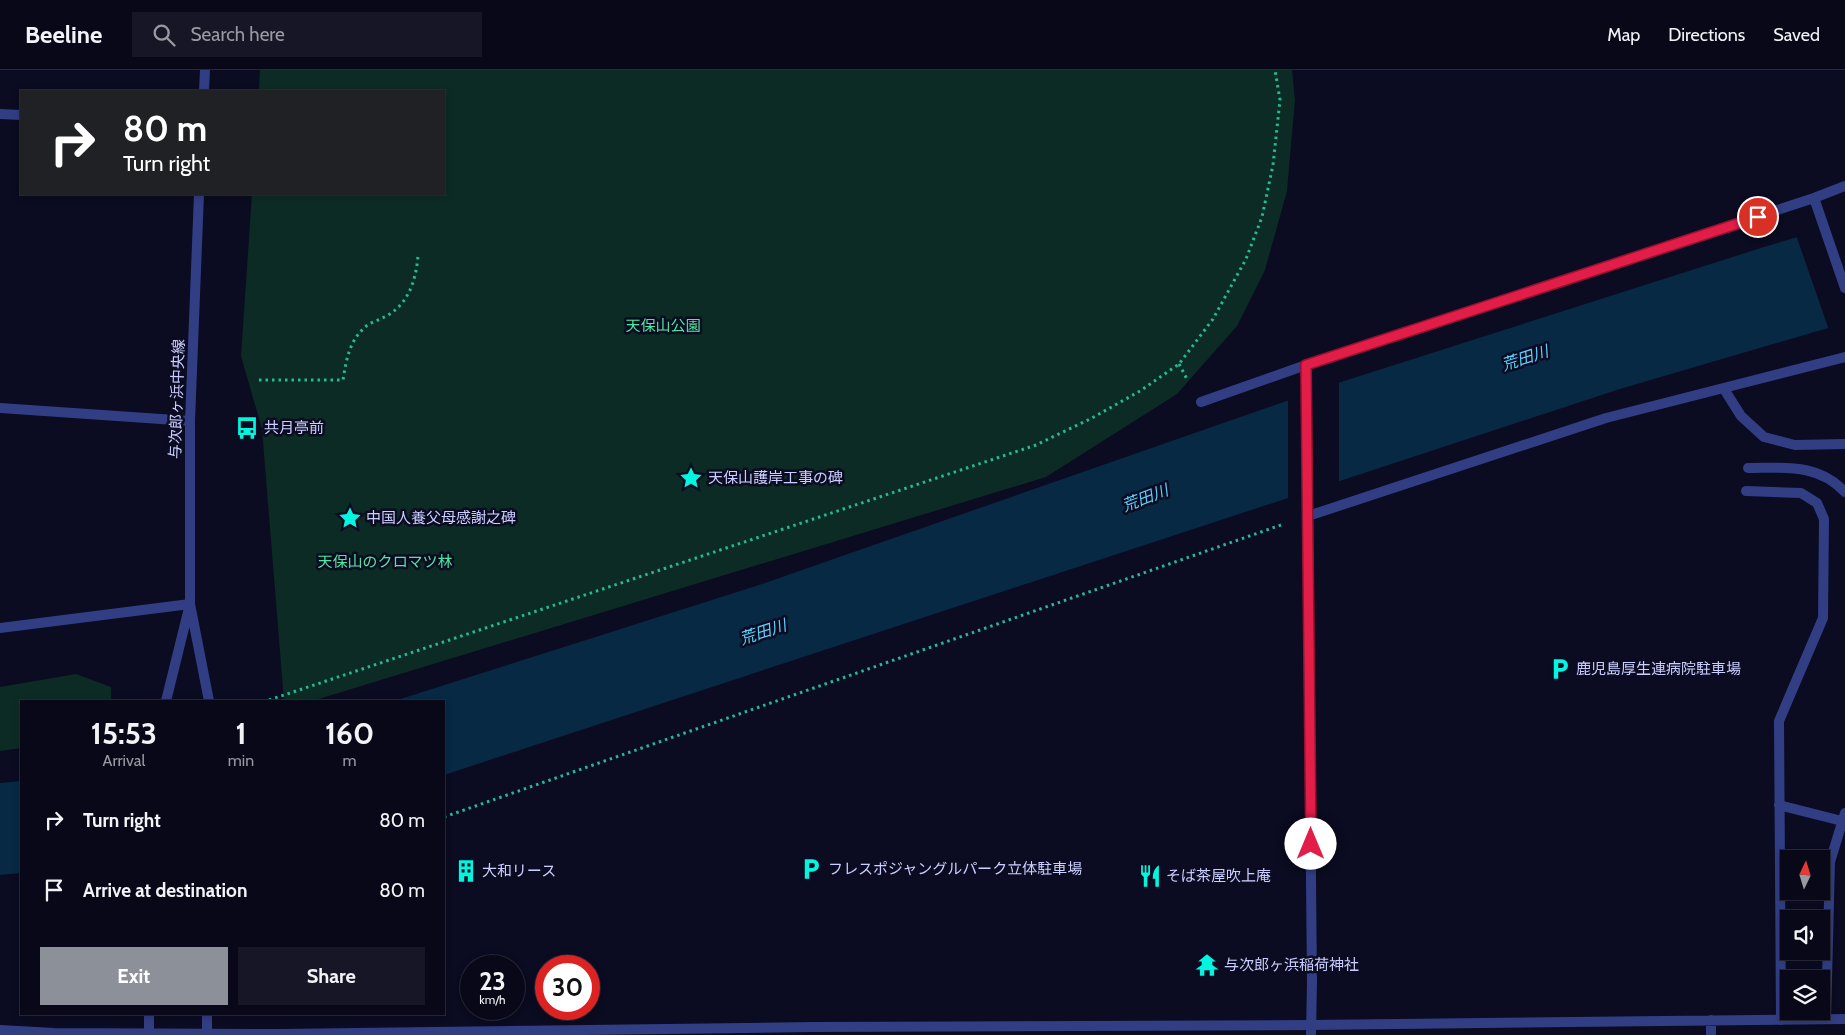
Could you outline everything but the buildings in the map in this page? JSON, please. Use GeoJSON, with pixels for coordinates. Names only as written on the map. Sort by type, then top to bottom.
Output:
{"type":"FeatureCollection","features":[{"type":"Feature","properties":{"kind":"street"},"geometry":{"type":"LineString","coordinates":[[204,90],[205,70]]}},
{"type":"Feature","properties":{"kind":"street"},"geometry":{"type":"LineString","coordinates":[[0,114],[20,115]]}},
{"type":"Feature","properties":{"kind":"street"},"geometry":{"type":"LineString","coordinates":[[1201,402],[1306,365],[1814,198],[1845,186]]}},
{"type":"Feature","properties":{"kind":"street","name":"与次郎ヶ浜中央線"},"geometry":{"type":"LineString","coordinates":[[199,195],[190,421],[190,604],[209,700]]}},
{"type":"Feature","properties":{"kind":"street"},"geometry":{"type":"LineString","coordinates":[[1814,198],[1845,288]]}},
{"type":"Feature","properties":{"kind":"street"},"geometry":{"type":"LineString","coordinates":[[1308,516],[1606,418],[1845,357]]}},
{"type":"Feature","properties":{"kind":"street"},"geometry":{"type":"LineString","coordinates":[[1306,365],[1311,1030]]}},
{"type":"Feature","properties":{"kind":"street"},"geometry":{"type":"LineString","coordinates":[[1724,388],[1741,416],[1764,437],[1795,444],[1845,444]]}},
{"type":"Feature","properties":{"kind":"street"},"geometry":{"type":"LineString","coordinates":[[0,408],[190,421]]}},
{"type":"Feature","properties":{"kind":"street"},"geometry":{"type":"LineString","coordinates":[[1748,468],[1802,468],[1826,476],[1845,492]]}},
{"type":"Feature","properties":{"kind":"street"},"geometry":{"type":"LineString","coordinates":[[1746,492],[1801,493],[1817,503],[1824,519],[1823,618],[1779,721],[1781,970]]}},
{"type":"Feature","properties":{"kind":"street"},"geometry":{"type":"LineString","coordinates":[[0,628],[190,604]]}},
{"type":"Feature","properties":{"kind":"street","name":"与次郎ヶ浜中央線"},"geometry":{"type":"LineString","coordinates":[[166,700],[190,604]]}},
{"type":"Feature","properties":{"kind":"street"},"geometry":{"type":"LineString","coordinates":[[1779,805],[1844,817],[1830,862],[1827,970]]}},
{"type":"Feature","properties":{"kind":"street"},"geometry":{"type":"LineString","coordinates":[[149,1015],[149,1034]]}},
{"type":"Feature","properties":{"kind":"street"},"geometry":{"type":"LineString","coordinates":[[207,1015],[207,1034]]}},
{"type":"Feature","properties":{"kind":"street"},"geometry":{"type":"LineString","coordinates":[[1830,1019],[1845,1019]]}},
{"type":"Feature","properties":{"kind":"street"},"geometry":{"type":"LineString","coordinates":[[1711,1020],[1711,1035]]}},
{"type":"Feature","properties":{"kind":"street"},"geometry":{"type":"LineString","coordinates":[[0,1030],[54,1033],[207,1034],[1311,1030],[1780,1020]]}},
{"type":"Feature","properties":{"kind":"path"},"geometry":{"type":"LineString","coordinates":[[269,700],[1036,445],[1092,418],[1140,391],[1179,364],[1213,320],[1246,258],[1262,218],[1273,164],[1280,100],[1275,70]]}},
{"type":"Feature","properties":{"kind":"path"},"geometry":{"type":"LineString","coordinates":[[259,380],[343,380],[348,352],[364,328],[390,314],[410,292],[416,275],[418,256]]}},
{"type":"Feature","properties":{"kind":"path"},"geometry":{"type":"LineString","coordinates":[[1179,364],[1190,382]]}},
{"type":"Feature","properties":{"kind":"path"},"geometry":{"type":"LineString","coordinates":[[445,817],[1308,516]]}},
{"type":"Feature","properties":{"kind":"green space","name":"天保山公園"},"geometry":{"type":"Polygon","coordinates":[[[260,70],[1292,70],[1295,100],[1287,191],[1265,270],[1237,326],[1177,394],[1046,477],[315,700],[284,700],[262,429],[241,356],[252,195],[445,195],[445,90],[259,90],[260,70]]]}},
{"type":"Feature","properties":{"kind":"green space"},"geometry":{"type":"Polygon","coordinates":[[[76,674],[111,687],[111,700],[20,700],[20,748],[0,751],[0,687],[76,674]]]}},
{"type":"Feature","properties":{"kind":"water","name":"荒田川"},"geometry":{"type":"Polygon","coordinates":[[[1845,223],[1845,323],[1620,389],[445,775],[445,700],[397,700],[756,586],[1344,381],[1845,223]]]}},
{"type":"Feature","properties":{"kind":"water"},"geometry":{"type":"Polygon","coordinates":[[[20,781],[20,873],[0,875],[0,783],[20,781]]]}},
{"type":"Feature","properties":{"kind":"pier"},"geometry":{"type":"Polygon","coordinates":[[[1845,220],[1845,326],[1829,330],[1796,235],[1845,220]]]}},
{"type":"Feature","properties":{"kind":"pier"},"geometry":{"type":"Polygon","coordinates":[[[1339,381],[1339,484],[1288,501],[1288,398],[1339,381]]]}},
{"type":"Feature","properties":{"kind":"place","name":"共月亭前"},"geometry":{"type":"Point","coordinates":[247,428]}},
{"type":"Feature","properties":{"kind":"place","name":"天保山護岸工事の碑"},"geometry":{"type":"Point","coordinates":[691,478]}},
{"type":"Feature","properties":{"kind":"place","name":"中国人養父母感謝之碑"},"geometry":{"type":"Point","coordinates":[350,518]}},
{"type":"Feature","properties":{"kind":"place","name":"鹿児島厚生連病院駐車場"},"geometry":{"type":"Point","coordinates":[1560,669]}},
{"type":"Feature","properties":{"kind":"place","name":"フレスポジャングルパーク立体駐車場"},"geometry":{"type":"Point","coordinates":[811,869]}},
{"type":"Feature","properties":{"kind":"place","name":"大和リース"},"geometry":{"type":"Point","coordinates":[466,871]}},
{"type":"Feature","properties":{"kind":"place","name":"そば茶屋吹上庵"},"geometry":{"type":"Point","coordinates":[1150,876]}},
{"type":"Feature","properties":{"kind":"place","name":"与次郎ヶ浜稲荷神社"},"geometry":{"type":"Point","coordinates":[1207,965]}},
{"type":"Feature","properties":{"kind":"route"},"geometry":{"type":"LineString","coordinates":[[1311,844],[1306,365],[1758,217]]}},
{"type":"Feature","properties":{"kind":"park label","name":"天保山のクロマツ林"},"geometry":{"type":"Point","coordinates":[385,562]}}]}
